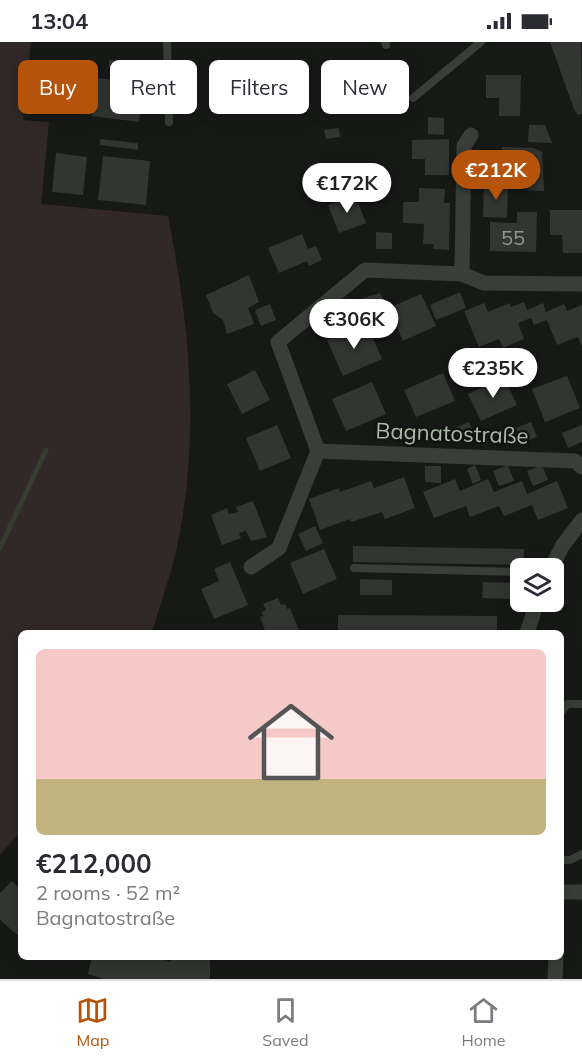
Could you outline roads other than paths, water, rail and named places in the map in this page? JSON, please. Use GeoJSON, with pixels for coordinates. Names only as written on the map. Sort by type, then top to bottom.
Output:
{"type":"FeatureCollection","features":[{"type":"Feature","properties":{"kind":"street"},"geometry":{"type":"LineString","coordinates":[[462,274],[464,146],[471,135]]}},
{"type":"Feature","properties":{"kind":"street"},"geometry":{"type":"LineString","coordinates":[[251,567],[279,548],[318,451],[278,342],[365,270],[462,274],[484,283],[582,284]]}},
{"type":"Feature","properties":{"kind":"street","name":"Bagnatostraße"},"geometry":{"type":"LineString","coordinates":[[318,451],[575,461],[582,467]]}},
{"type":"Feature","properties":{"kind":"street"},"geometry":{"type":"LineString","coordinates":[[556,558],[582,519]]}},
{"type":"Feature","properties":{"kind":"street"},"geometry":{"type":"LineString","coordinates":[[527,630],[533,612]]}},
{"type":"Feature","properties":{"kind":"street"},"geometry":{"type":"LineString","coordinates":[[564,892],[582,892]]}},
{"type":"Feature","properties":{"kind":"street"},"geometry":{"type":"LineString","coordinates":[[555,979],[556,960]]}},
{"type":"Feature","properties":{"kind":"lane"},"geometry":{"type":"LineString","coordinates":[[167,42],[169,122]]}},
{"type":"Feature","properties":{"kind":"lane"},"geometry":{"type":"LineString","coordinates":[[413,98],[481,42]]}},
{"type":"Feature","properties":{"kind":"lane"},"geometry":{"type":"LineString","coordinates":[[354,568],[510,572]]}},
{"type":"Feature","properties":{"kind":"lane"},"geometry":{"type":"LineString","coordinates":[[564,708],[567,704],[582,704]]}},
{"type":"Feature","properties":{"kind":"lane"},"geometry":{"type":"LineString","coordinates":[[564,860],[570,860],[582,854]]}},
{"type":"Feature","properties":{"kind":"waterway"},"geometry":{"type":"LineString","coordinates":[[0,548],[46,450]]}}]}
